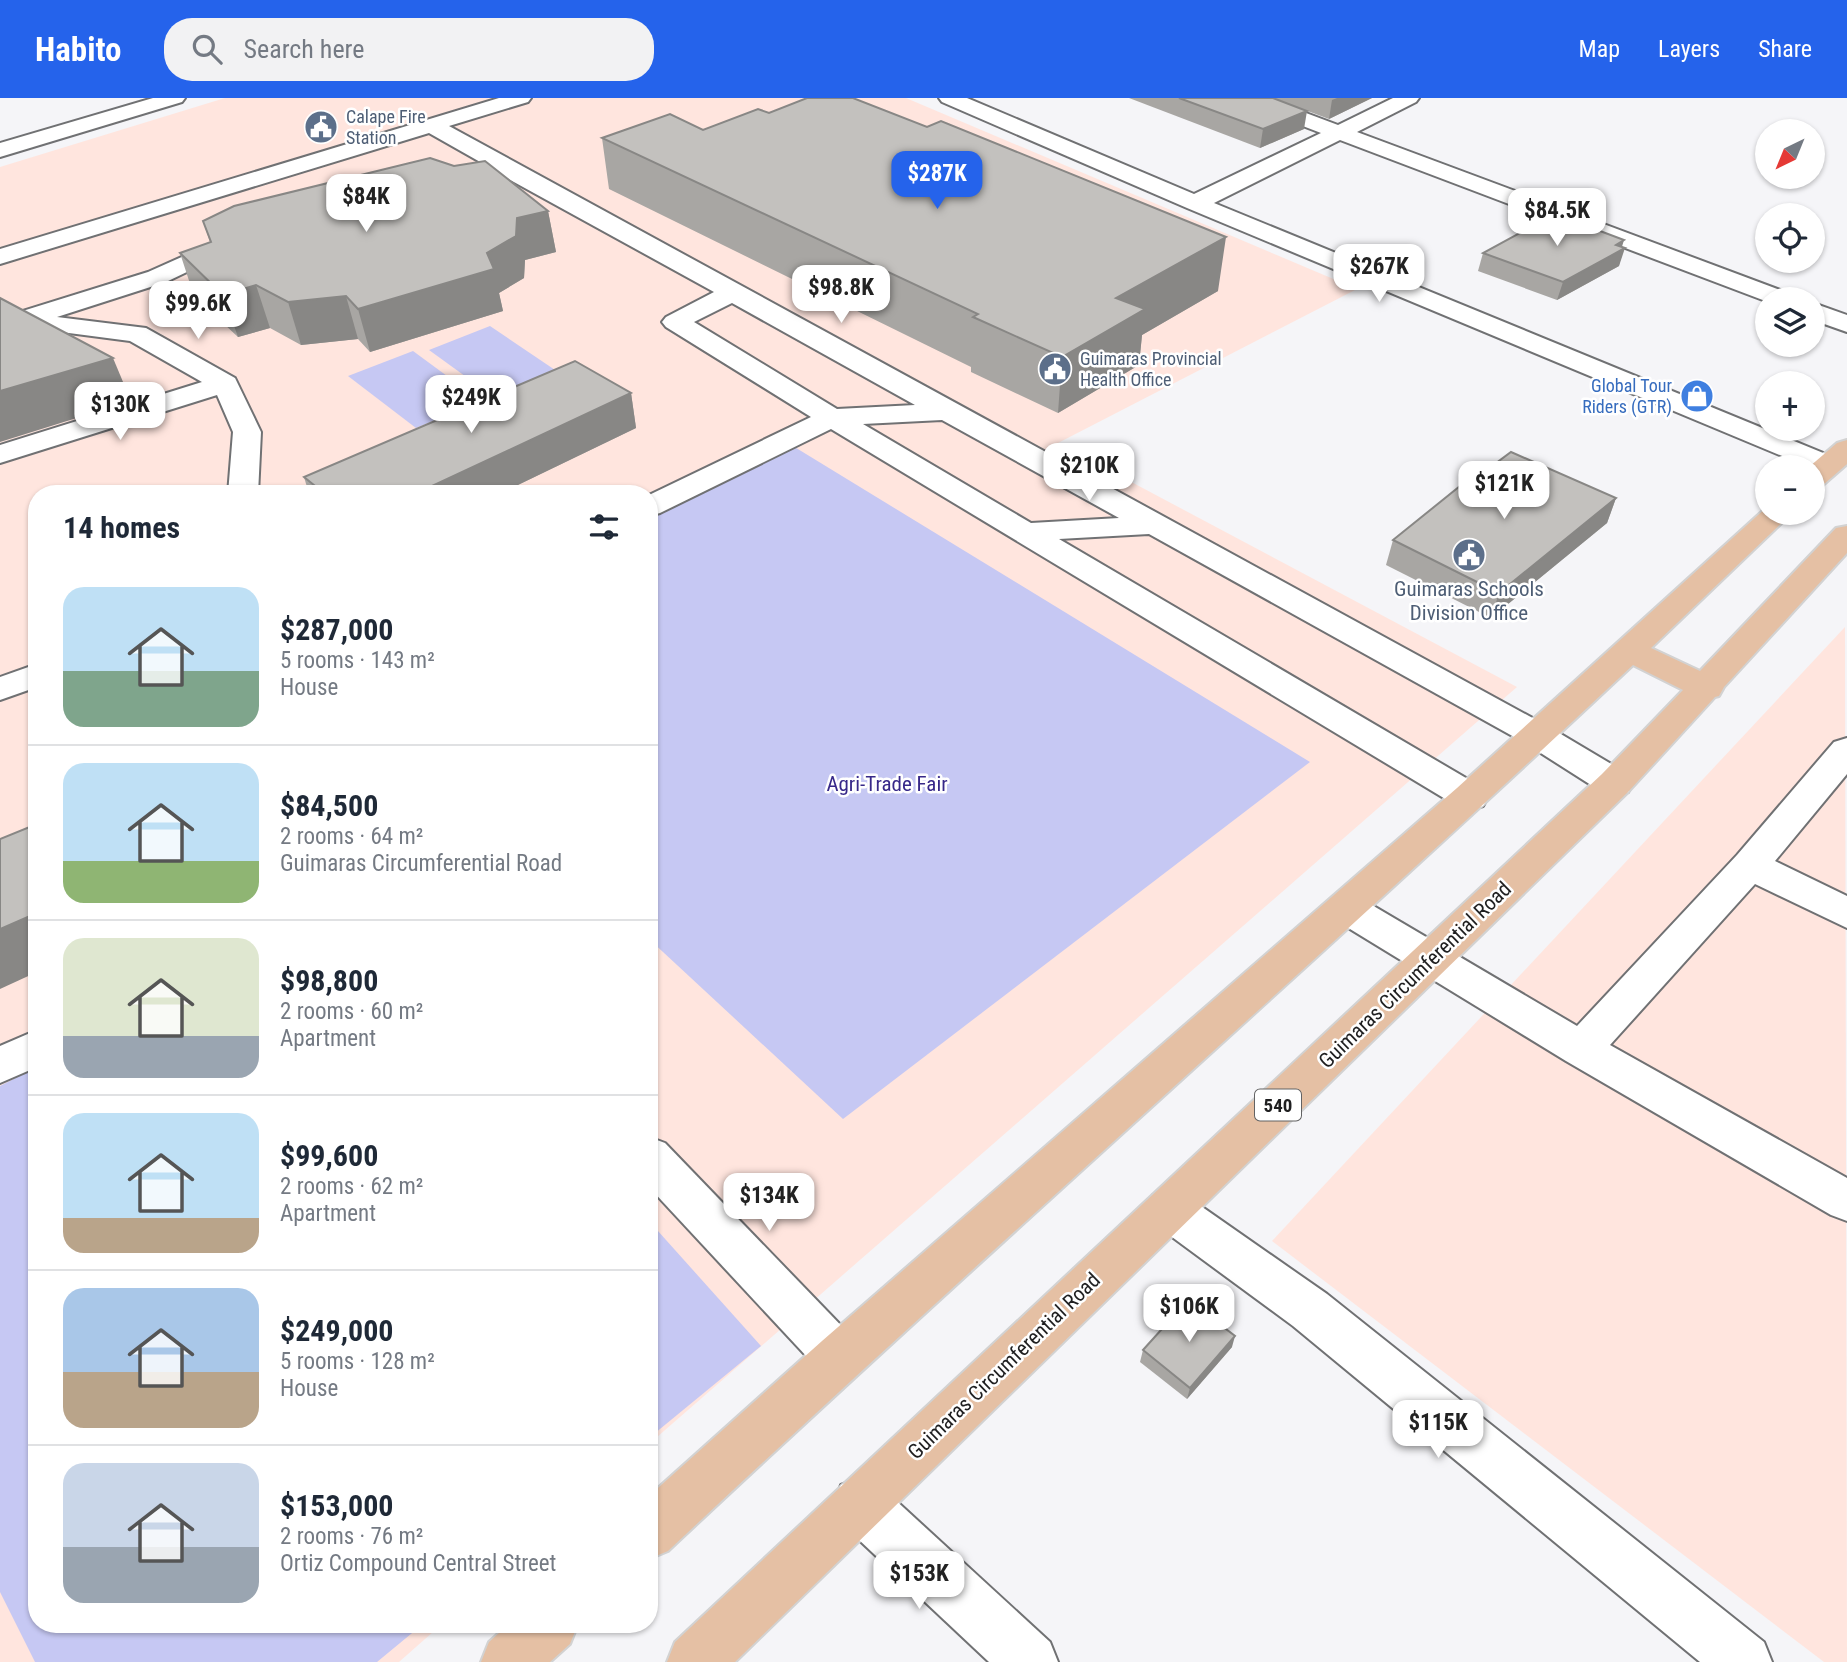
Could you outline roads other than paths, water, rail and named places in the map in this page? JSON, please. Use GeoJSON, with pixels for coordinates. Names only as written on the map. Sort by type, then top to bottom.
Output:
{"type":"FeatureCollection","features":[{"type":"Feature","properties":{"kind":"main road"},"geometry":{"type":"LineString","coordinates":[[658,1524],[839,1357],[1470,797],[1764,525]]}},
{"type":"Feature","properties":{"kind":"main road","name":"Guimaras Circumferential Road"},"geometry":{"type":"LineString","coordinates":[[695,1662],[1615,783],[1847,536]]}},
{"type":"Feature","properties":{"kind":"main road"},"geometry":{"type":"LineString","coordinates":[[1629,650],[1707,688]]}},
{"type":"Feature","properties":{"kind":"main road"},"geometry":{"type":"LineString","coordinates":[[509,1662],[540,1633]]}},
{"type":"Feature","properties":{"kind":"street"},"geometry":{"type":"LineString","coordinates":[[0,150],[176,98]]}},
{"type":"Feature","properties":{"kind":"street"},"geometry":{"type":"LineString","coordinates":[[0,257],[521,98]]}},
{"type":"Feature","properties":{"kind":"street"},"geometry":{"type":"LineString","coordinates":[[949,98],[1195,203],[1829,464]]}},
{"type":"Feature","properties":{"kind":"street"},"geometry":{"type":"LineString","coordinates":[[1247,98],[1755,289]]}},
{"type":"Feature","properties":{"kind":"street"},"geometry":{"type":"LineString","coordinates":[[1195,203],[1409,98]]}},
{"type":"Feature","properties":{"kind":"street"},"geometry":{"type":"LineString","coordinates":[[431,125],[1537,735],[1615,783]]}},
{"type":"Feature","properties":{"kind":"street"},"geometry":{"type":"LineString","coordinates":[[418,193],[508,169]]}},
{"type":"Feature","properties":{"kind":"street"},"geometry":{"type":"LineString","coordinates":[[6,316],[157,277],[231,242],[255,236]]}},
{"type":"Feature","properties":{"kind":"street"},"geometry":{"type":"LineString","coordinates":[[732,293],[675,322],[1470,797]]}},
{"type":"Feature","properties":{"kind":"street"},"geometry":{"type":"LineString","coordinates":[[6,316],[137,334],[225,384],[247,432],[244,485]]}},
{"type":"Feature","properties":{"kind":"street"},"geometry":{"type":"LineString","coordinates":[[1825,316],[1847,324]]}},
{"type":"Feature","properties":{"kind":"street"},"geometry":{"type":"LineString","coordinates":[[0,454],[225,384]]}},
{"type":"Feature","properties":{"kind":"street"},"geometry":{"type":"LineString","coordinates":[[658,503],[832,418],[947,411]]}},
{"type":"Feature","properties":{"kind":"street"},"geometry":{"type":"LineString","coordinates":[[1027,532],[1154,525]]}},
{"type":"Feature","properties":{"kind":"street"},"geometry":{"type":"LineString","coordinates":[[0,689],[28,678]]}},
{"type":"Feature","properties":{"kind":"street"},"geometry":{"type":"LineString","coordinates":[[1581,1049],[1750,865],[1847,750]]}},
{"type":"Feature","properties":{"kind":"street"},"geometry":{"type":"LineString","coordinates":[[1750,865],[1847,913]]}},
{"type":"Feature","properties":{"kind":"street"},"geometry":{"type":"LineString","coordinates":[[1346,908],[1430,961],[1847,1201]]}},
{"type":"Feature","properties":{"kind":"street"},"geometry":{"type":"LineString","coordinates":[[0,1066],[28,1052]]}},
{"type":"Feature","properties":{"kind":"street"},"geometry":{"type":"LineString","coordinates":[[658,1166],[839,1357]]}},
{"type":"Feature","properties":{"kind":"street"},"geometry":{"type":"LineString","coordinates":[[1169,1209],[1310,1310],[1744,1662]]}},
{"type":"Feature","properties":{"kind":"street"},"geometry":{"type":"LineString","coordinates":[[860,1504],[1030,1662]]}},
{"type":"Feature","properties":{"kind":"place","name":"Calape Fire Station"},"geometry":{"type":"Point","coordinates":[321,127]}},
{"type":"Feature","properties":{"kind":"place","name":"Guimaras Provincial Health Office"},"geometry":{"type":"Point","coordinates":[1055,369]}},
{"type":"Feature","properties":{"kind":"place","name":"Global Tour Riders (GTR)"},"geometry":{"type":"Point","coordinates":[1697,396]}},
{"type":"Feature","properties":{"kind":"place","name":"Guimaras Schools Division Office"},"geometry":{"type":"Point","coordinates":[1469,555]}},
{"type":"Feature","properties":{"kind":"park label","name":"Agri-Trade Fair"},"geometry":{"type":"Point","coordinates":[887,784]}}]}
